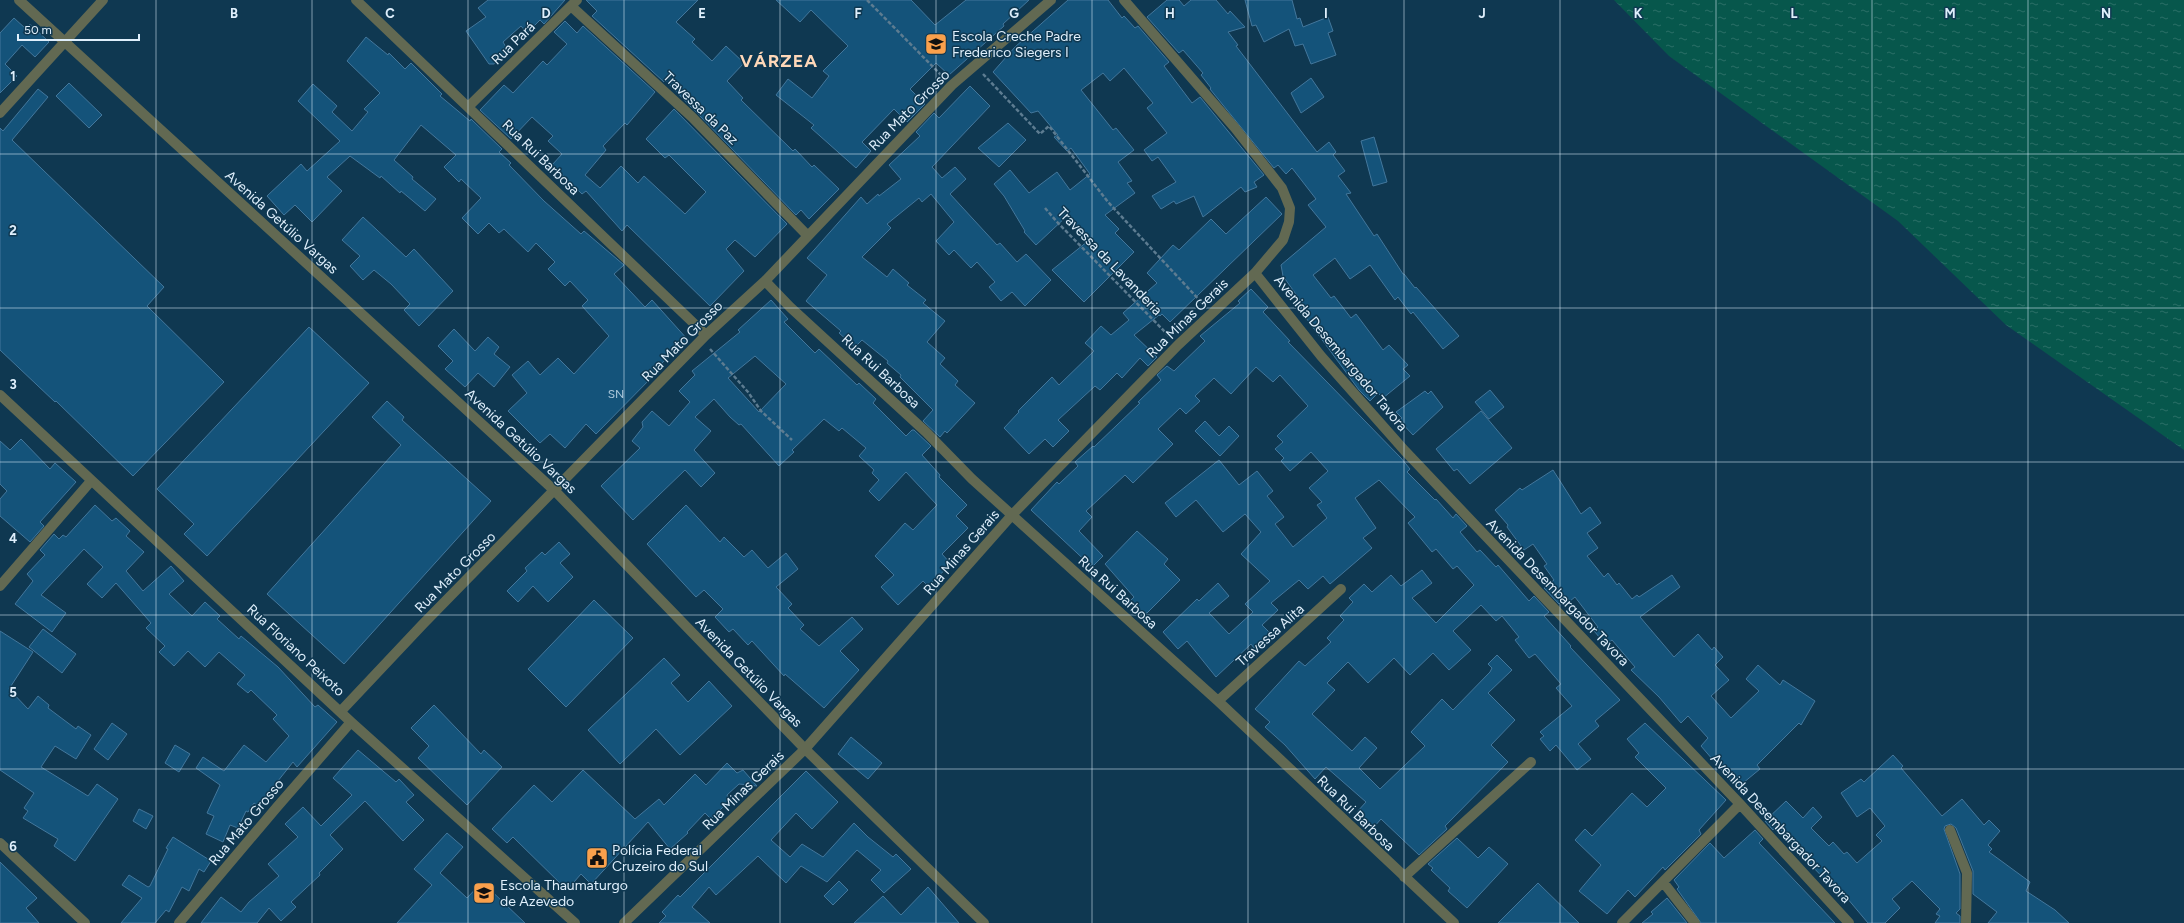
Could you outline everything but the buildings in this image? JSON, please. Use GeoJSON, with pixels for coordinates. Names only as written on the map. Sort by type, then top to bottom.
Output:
{"type":"FeatureCollection","features":[{"type":"Feature","properties":{"kind":"street","name":"Avenida Getúlio Vargas"},"geometry":{"type":"LineString","coordinates":[[19,0],[555,490],[805,749],[984,923]]}},
{"type":"Feature","properties":{"kind":"street"},"geometry":{"type":"LineString","coordinates":[[0,113],[103,0]]}},
{"type":"Feature","properties":{"kind":"street","name":"Rua Rui Barbosa"},"geometry":{"type":"LineString","coordinates":[[356,0],[706,336]]}},
{"type":"Feature","properties":{"kind":"street","name":"Rua Mato Grosso"},"geometry":{"type":"LineString","coordinates":[[341,711],[423,624],[706,336],[765,281],[807,235],[952,86],[1051,0]]}},
{"type":"Feature","properties":{"kind":"street","name":"Rua Minas Gerais"},"geometry":{"type":"LineString","coordinates":[[624,923],[805,749],[1012,515],[1178,345],[1255,273],[1282,240],[1290,222],[1290,208],[1282,188],[1235,128],[1124,0]]}},
{"type":"Feature","properties":{"kind":"street","name":"Rua Pará"},"geometry":{"type":"LineString","coordinates":[[468,106],[574,3]]}},
{"type":"Feature","properties":{"kind":"street","name":"Travessa da Paz"},"geometry":{"type":"LineString","coordinates":[[574,3],[692,117],[807,235]]}},
{"type":"Feature","properties":{"kind":"street","name":"Avenida Desembargador Tavora"},"geometry":{"type":"LineString","coordinates":[[1255,273],[1321,356],[1405,451],[1740,804],[1849,923]]}},
{"type":"Feature","properties":{"kind":"street","name":"Rua Rui Barbosa"},"geometry":{"type":"LineString","coordinates":[[765,281],[790,307],[926,432],[972,479],[1218,701],[1454,923]]}},
{"type":"Feature","properties":{"kind":"street","name":"Rua Floriano Peixoto"},"geometry":{"type":"LineString","coordinates":[[0,396],[341,711],[351,722],[575,923]]}},
{"type":"Feature","properties":{"kind":"street"},"geometry":{"type":"LineString","coordinates":[[0,586],[91,481]]}},
{"type":"Feature","properties":{"kind":"street","name":"Travessa Alita"},"geometry":{"type":"LineString","coordinates":[[1218,701],[1341,589]]}},
{"type":"Feature","properties":{"kind":"street","name":"Rua Mato Grosso"},"geometry":{"type":"LineString","coordinates":[[179,923],[277,806],[351,722]]}},
{"type":"Feature","properties":{"kind":"street"},"geometry":{"type":"LineString","coordinates":[[1404,877],[1531,762]]}},
{"type":"Feature","properties":{"kind":"street"},"geometry":{"type":"LineString","coordinates":[[1622,923],[1740,804]]}},
{"type":"Feature","properties":{"kind":"street"},"geometry":{"type":"LineString","coordinates":[[1950,830],[1967,874],[1966,923]]}},
{"type":"Feature","properties":{"kind":"street"},"geometry":{"type":"LineString","coordinates":[[0,843],[85,923]]}},
{"type":"Feature","properties":{"kind":"street"},"geometry":{"type":"LineString","coordinates":[[1663,882],[1695,923]]}},
{"type":"Feature","properties":{"kind":"path"},"geometry":{"type":"LineString","coordinates":[[867,0],[952,86]]}},
{"type":"Feature","properties":{"kind":"path"},"geometry":{"type":"LineString","coordinates":[[974,66],[1040,134],[1049,126],[1108,202],[1211,313]]}},
{"type":"Feature","properties":{"kind":"path","name":"Travessa da Lavanderia"},"geometry":{"type":"LineString","coordinates":[[1045,208],[1058,224],[1178,345]]}},
{"type":"Feature","properties":{"kind":"path"},"geometry":{"type":"LineString","coordinates":[[706,336],[710,349],[722,364],[748,392],[761,411],[792,440]]}},
{"type":"Feature","properties":{"kind":"water"},"geometry":{"type":"Polygon","coordinates":[[[1614,0],[2184,0],[2184,450],[2006,325],[1898,221],[1669,56],[1614,0]]]}},
{"type":"Feature","properties":{"kind":"place","name":"Escola Creche Padre Frederico Siegers I"},"geometry":{"type":"Point","coordinates":[936,44]}},
{"type":"Feature","properties":{"kind":"place","name":"Polícia Federal Cruzeiro do Sul"},"geometry":{"type":"Point","coordinates":[597,858]}},
{"type":"Feature","properties":{"kind":"place","name":"Escola Thaumaturgo de Azevedo"},"geometry":{"type":"Point","coordinates":[484,893]}},
{"type":"Feature","properties":{"kind":"district","name":"VÁRZEA"},"geometry":{"type":"Point","coordinates":[779,61]}}]}
